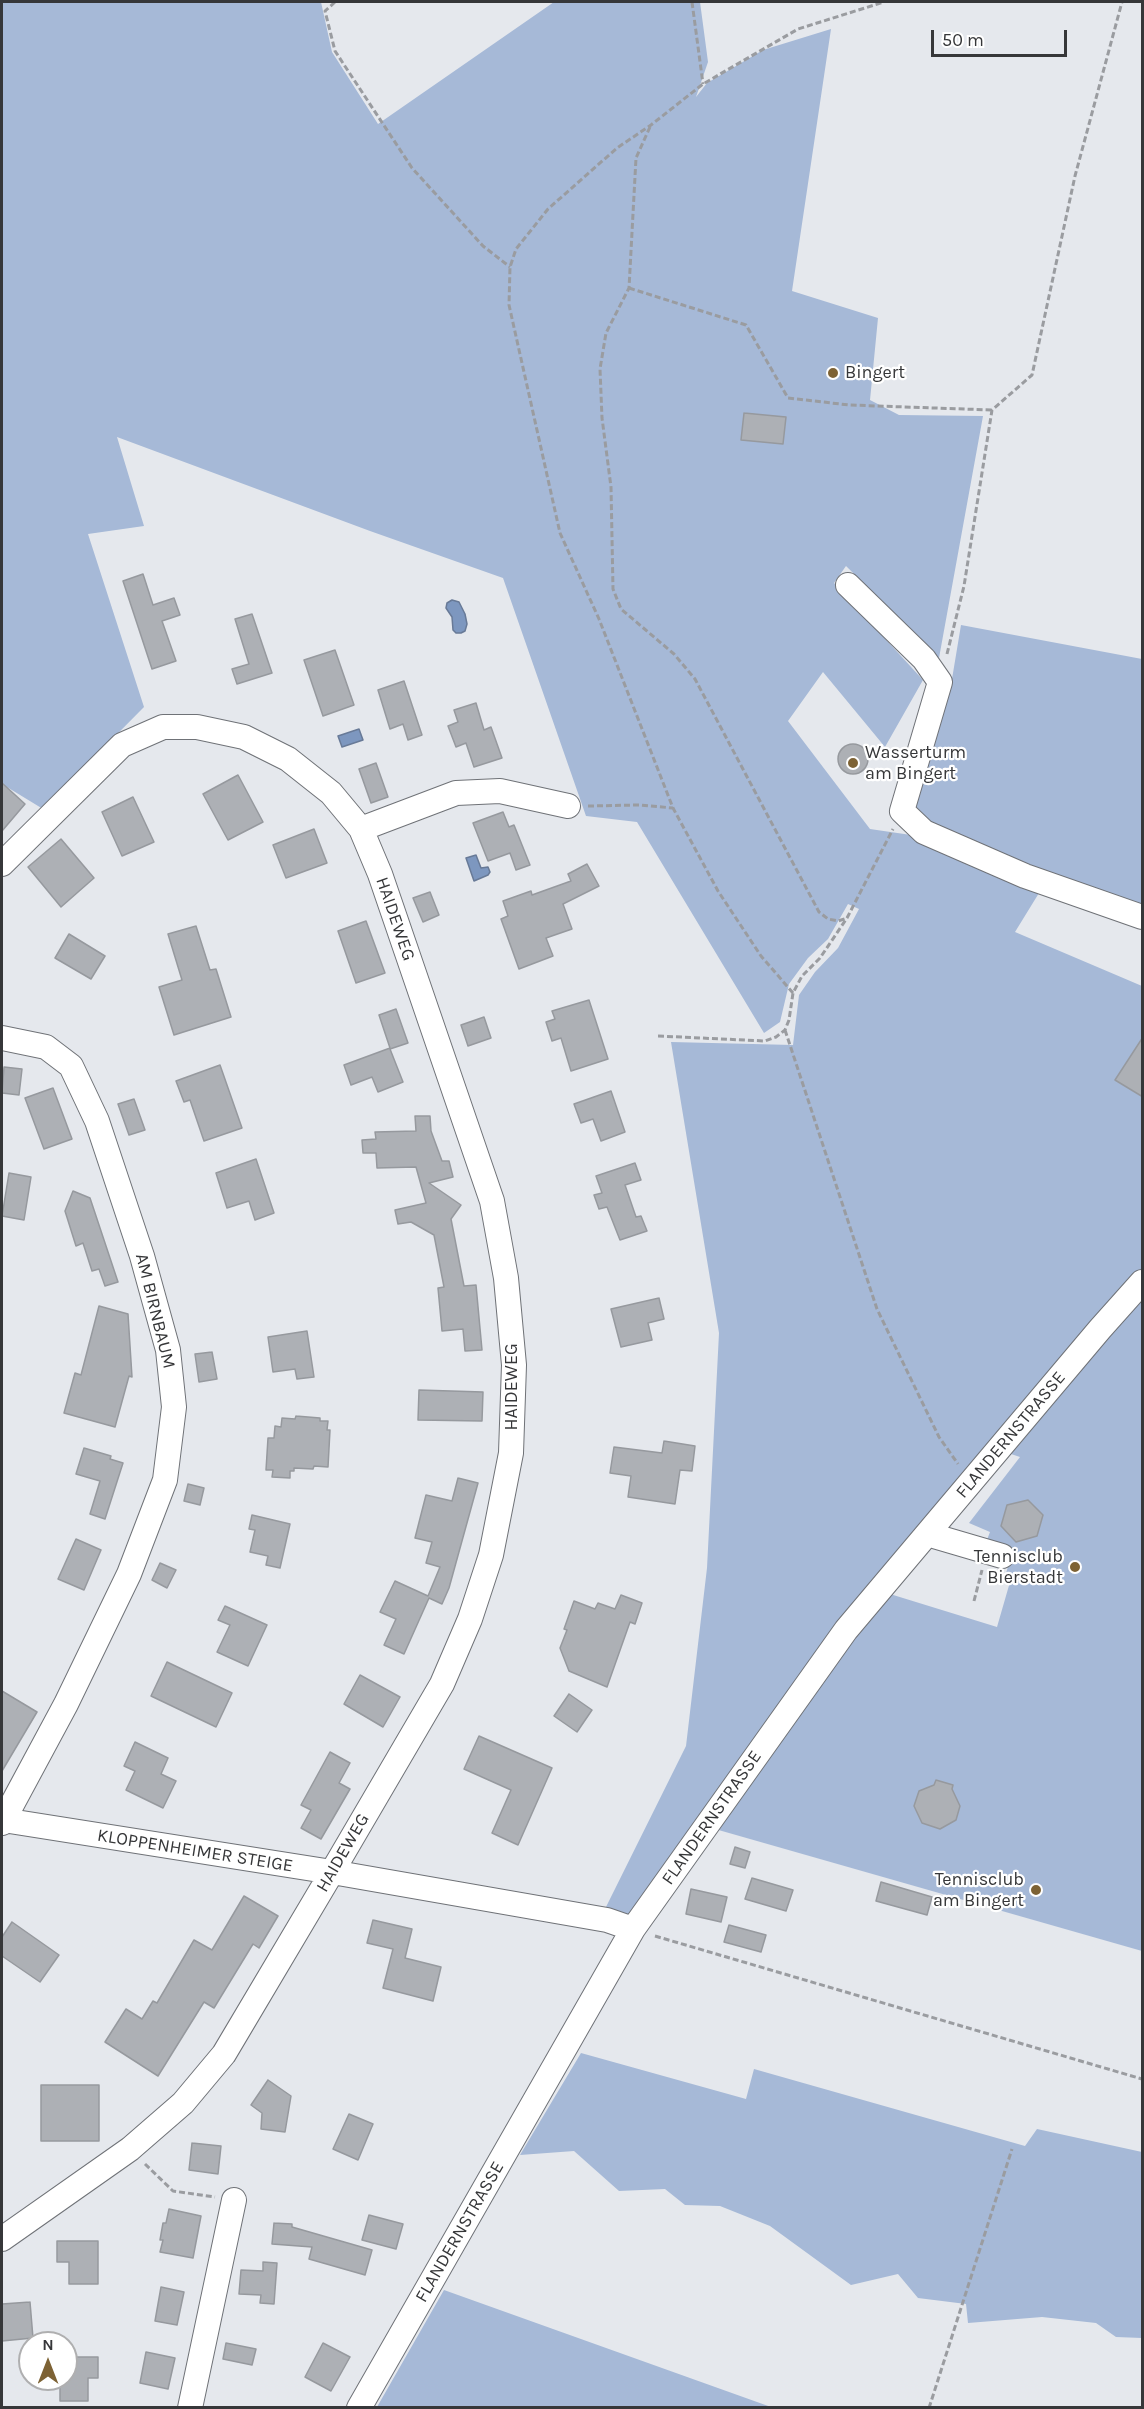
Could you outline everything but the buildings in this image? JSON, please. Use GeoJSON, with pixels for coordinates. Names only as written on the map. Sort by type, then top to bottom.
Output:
{"type":"FeatureCollection","features":[{"type":"Feature","properties":{"kind":"street"},"geometry":{"type":"LineString","coordinates":[[848,585],[924,659],[940,682],[902,811],[924,832],[1025,876],[1143,917]]}},
{"type":"Feature","properties":{"kind":"street","name":"HAIDEWEG"},"geometry":{"type":"LineString","coordinates":[[2,864],[122,745],[163,727],[197,727],[244,737],[288,759],[331,793],[361,829],[380,874],[492,1200],[506,1278],[514,1365],[511,1453],[491,1555],[470,1618],[442,1684],[332,1872],[224,2054],[183,2103],[130,2149],[2,2239]]}},
{"type":"Feature","properties":{"kind":"street"},"geometry":{"type":"LineString","coordinates":[[361,829],[456,793],[500,791],[568,806]]}},
{"type":"Feature","properties":{"kind":"street","name":"AM BIRNBAUM"},"geometry":{"type":"LineString","coordinates":[[2,1038],[46,1047],[70,1066],[97,1122],[142,1256],[168,1350],[174,1407],[165,1480],[129,1574],[66,1704],[2,1822]]}},
{"type":"Feature","properties":{"kind":"street","name":"FLANDERNSTRASSE"},"geometry":{"type":"LineString","coordinates":[[359,2408],[633,1929],[846,1630],[1143,1281]]}},
{"type":"Feature","properties":{"kind":"street"},"geometry":{"type":"LineString","coordinates":[[927,1534],[995,1554]]}},
{"type":"Feature","properties":{"kind":"street","name":"KLOPPENHEIMER STEIGE"},"geometry":{"type":"LineString","coordinates":[[2,1822],[332,1872],[607,1920],[633,1929]]}},
{"type":"Feature","properties":{"kind":"street"},"geometry":{"type":"LineString","coordinates":[[190,2408],[234,2200]]}},
{"type":"Feature","properties":{"kind":"path"},"geometry":{"type":"LineString","coordinates":[[335,2],[325,11],[335,51],[412,168],[483,246],[510,267]]}},
{"type":"Feature","properties":{"kind":"path"},"geometry":{"type":"LineString","coordinates":[[692,2],[702,84]]}},
{"type":"Feature","properties":{"kind":"path"},"geometry":{"type":"LineString","coordinates":[[793,993],[762,956],[718,891],[673,808],[598,619],[560,533],[509,304],[510,267],[516,249],[548,209],[617,148],[651,125],[702,84],[798,29],[884,2]]}},
{"type":"Feature","properties":{"kind":"path"},"geometry":{"type":"LineString","coordinates":[[940,682],[964,586],[992,411],[1032,375],[1075,176],[1122,2]]}},
{"type":"Feature","properties":{"kind":"path"},"geometry":{"type":"LineString","coordinates":[[651,125],[636,158],[629,288],[606,333],[600,369],[602,418],[611,487],[613,589],[621,609],[674,654],[695,679],[819,912],[828,919],[838,921],[847,918]]}},
{"type":"Feature","properties":{"kind":"path"},"geometry":{"type":"LineString","coordinates":[[629,288],[746,326],[788,398],[849,405],[992,411]]}},
{"type":"Feature","properties":{"kind":"path"},"geometry":{"type":"LineString","coordinates":[[568,806],[639,805],[673,808]]}},
{"type":"Feature","properties":{"kind":"path"},"geometry":{"type":"LineString","coordinates":[[658,1036],[765,1041],[785,1030],[793,993],[802,976],[826,950],[847,918],[902,811]]}},
{"type":"Feature","properties":{"kind":"path"},"geometry":{"type":"LineString","coordinates":[[785,1030],[877,1309],[939,1437],[971,1483]]}},
{"type":"Feature","properties":{"kind":"path"},"geometry":{"type":"LineString","coordinates":[[974,1601],[995,1554]]}},
{"type":"Feature","properties":{"kind":"path"},"geometry":{"type":"LineString","coordinates":[[633,1929],[1143,2079]]}},
{"type":"Feature","properties":{"kind":"path"},"geometry":{"type":"LineString","coordinates":[[130,2149],[173,2191],[234,2200]]}},
{"type":"Feature","properties":{"kind":"path"},"geometry":{"type":"LineString","coordinates":[[929,2408],[1012,2149]]}},
{"type":"Feature","properties":{"kind":"shaded area"},"geometry":{"type":"Polygon","coordinates":[[[2,2],[321,2],[332,52],[378,124],[554,2],[700,2],[708,62],[696,97],[707,83],[763,50],[831,29],[792,291],[878,318],[870,400],[899,415],[983,416],[939,658],[846,566],[834,583],[923,680],[885,747],[823,672],[788,721],[870,829],[911,835],[966,864],[1039,893],[1015,932],[1142,986],[1142,1272],[630,1918],[605,1909],[686,1746],[707,1568],[719,1333],[671,1042],[793,1045],[799,995],[815,972],[838,948],[859,909],[848,904],[828,939],[808,958],[789,984],[780,1022],[764,1033],[637,822],[586,816],[503,578],[117,437],[144,526],[88,534],[144,707],[43,809],[2,784],[2,2]]]}},
{"type":"Feature","properties":{"kind":"shaded area"},"geometry":{"type":"Polygon","coordinates":[[[452,600],[459,602],[465,614],[467,624],[465,631],[461,633],[453,630],[452,617],[446,608],[447,603],[452,600]]]}},
{"type":"Feature","properties":{"kind":"shaded area"},"geometry":{"type":"Polygon","coordinates":[[[961,625],[1142,659],[1142,911],[1005,862],[911,812],[952,679],[961,625]]]}},
{"type":"Feature","properties":{"kind":"shaded area"},"geometry":{"type":"Polygon","coordinates":[[[359,729],[363,740],[342,747],[338,736],[359,729]]]}},
{"type":"Feature","properties":{"kind":"shaded area"},"geometry":{"type":"Polygon","coordinates":[[[476,855],[481,868],[488,867],[490,872],[474,881],[466,858],[476,855]]]}},
{"type":"Feature","properties":{"kind":"shaded area"},"geometry":{"type":"Polygon","coordinates":[[[1142,1298],[1142,1951],[715,1829],[819,1685],[890,1594],[997,1627],[1010,1582],[1004,1580],[1012,1553],[985,1545],[990,1532],[969,1523],[1020,1457],[1011,1454],[1142,1298]]]}},
{"type":"Feature","properties":{"kind":"shaded area"},"geometry":{"type":"Polygon","coordinates":[[[581,2053],[746,2099],[754,2069],[1025,2146],[1037,2129],[1142,2152],[1142,2338],[1116,2337],[1096,2323],[1042,2317],[968,2323],[966,2304],[918,2298],[898,2274],[851,2285],[770,2226],[720,2206],[685,2205],[665,2189],[619,2191],[574,2151],[520,2155],[581,2053]]]}},
{"type":"Feature","properties":{"kind":"shaded area"},"geometry":{"type":"Polygon","coordinates":[[[444,2290],[771,2407],[377,2407],[444,2290]]]}},
{"type":"Feature","properties":{"kind":"place","name":"Bingert"},"geometry":{"type":"Point","coordinates":[833,373]}},
{"type":"Feature","properties":{"kind":"place","name":"Wasserturm am Bingert"},"geometry":{"type":"Point","coordinates":[853,763]}},
{"type":"Feature","properties":{"kind":"place","name":"Tennisclub Bierstadt"},"geometry":{"type":"Point","coordinates":[1075,1567]}},
{"type":"Feature","properties":{"kind":"place","name":"Tennisclub am Bingert"},"geometry":{"type":"Point","coordinates":[1036,1890]}}]}
